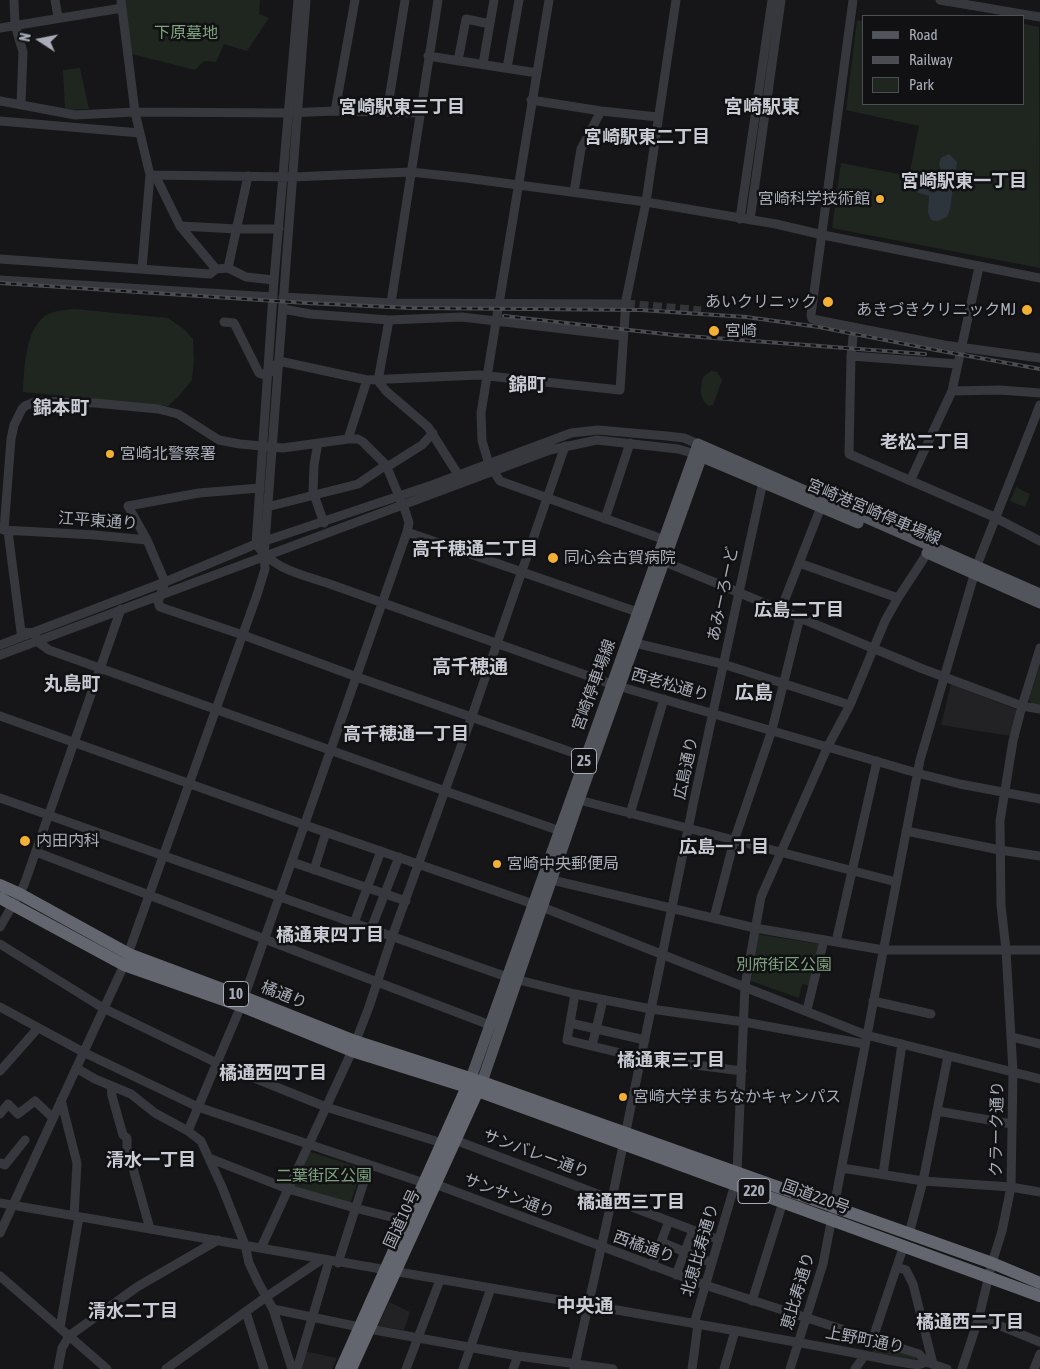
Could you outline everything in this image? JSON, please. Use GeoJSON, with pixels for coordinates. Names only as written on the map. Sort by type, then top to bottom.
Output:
{"type":"FeatureCollection","features":[{"type":"Feature","properties":{"kind":"highway","name":"橘通り"},"geometry":{"type":"LineString","coordinates":[[0,885],[17,899],[127,959],[354,1046],[474,1085]]}},
{"type":"Feature","properties":{"kind":"highway","name":"橘通り"},"geometry":{"type":"LineString","coordinates":[[0,898],[17,899]]}},
{"type":"Feature","properties":{"kind":"highway","name":"国道220号"},"geometry":{"type":"LineString","coordinates":[[474,1085],[736,1179],[834,1206],[989,1276],[1040,1296]]}},
{"type":"Feature","properties":{"kind":"highway","name":"国道10号"},"geometry":{"type":"LineString","coordinates":[[391,1271],[408,1221],[455,1140],[474,1085]]}},
{"type":"Feature","properties":{"kind":"highway","name":"国道10号"},"geometry":{"type":"LineString","coordinates":[[341,1369],[364,1328],[430,1184],[442,1143],[474,1085]]}},
{"type":"Feature","properties":{"kind":"highway","name":"国道220号"},"geometry":{"type":"LineString","coordinates":[[736,1179],[783,1202],[831,1220],[992,1263],[1040,1283]]}},
{"type":"Feature","properties":{"kind":"highway","name":"国道10号"},"geometry":{"type":"LineString","coordinates":[[351,1369],[364,1328]]}},
{"type":"Feature","properties":{"kind":"main road","name":"宮崎港宮崎停車場線"},"geometry":{"type":"LineString","coordinates":[[700,450],[976,570],[1040,594]]}},
{"type":"Feature","properties":{"kind":"main road","name":"宮崎停車場線"},"geometry":{"type":"LineString","coordinates":[[474,1085],[700,450]]}},
{"type":"Feature","properties":{"kind":"main road","name":"宮崎港宮崎停車場線"},"geometry":{"type":"LineString","coordinates":[[976,570],[1040,603]]}},
{"type":"Feature","properties":{"kind":"main road","name":"宮崎停車場線"},"geometry":{"type":"LineString","coordinates":[[538,906],[552,880],[564,832],[579,800],[590,758]]}},
{"type":"Feature","properties":{"kind":"main road","name":"宮崎停車場線"},"geometry":{"type":"LineString","coordinates":[[474,1085],[490,1026],[512,979]]}},
{"type":"Feature","properties":{"kind":"street"},"geometry":{"type":"LineString","coordinates":[[14,0],[16,25],[23,52],[21,104]]}},
{"type":"Feature","properties":{"kind":"street"},"geometry":{"type":"LineString","coordinates":[[55,0],[58,17]]}},
{"type":"Feature","properties":{"kind":"street"},"geometry":{"type":"LineString","coordinates":[[99,0],[102,11]]}},
{"type":"Feature","properties":{"kind":"street"},"geometry":{"type":"LineString","coordinates":[[0,1234],[127,959],[217,710],[264,569],[283,309],[287,177],[298,0]]}},
{"type":"Feature","properties":{"kind":"street"},"geometry":{"type":"LineString","coordinates":[[292,113],[306,0]]}},
{"type":"Feature","properties":{"kind":"street"},"geometry":{"type":"LineString","coordinates":[[335,111],[355,0]]}},
{"type":"Feature","properties":{"kind":"street"},"geometry":{"type":"LineString","coordinates":[[387,112],[405,0]]}},
{"type":"Feature","properties":{"kind":"street"},"geometry":{"type":"LineString","coordinates":[[391,303],[438,0]]}},
{"type":"Feature","properties":{"kind":"street"},"geometry":{"type":"LineString","coordinates":[[483,64],[494,0]]}},
{"type":"Feature","properties":{"kind":"street"},"geometry":{"type":"LineString","coordinates":[[507,68],[519,0]]}},
{"type":"Feature","properties":{"kind":"street"},"geometry":{"type":"LineString","coordinates":[[548,0],[487,375],[480,426],[482,441],[491,468],[500,481],[667,541]]}},
{"type":"Feature","properties":{"kind":"street"},"geometry":{"type":"LineString","coordinates":[[279,362],[367,380],[487,375],[620,390],[626,304],[646,202],[676,0]]}},
{"type":"Feature","properties":{"kind":"street"},"geometry":{"type":"LineString","coordinates":[[740,218],[772,0]]}},
{"type":"Feature","properties":{"kind":"street"},"geometry":{"type":"LineString","coordinates":[[750,220],[781,0]]}},
{"type":"Feature","properties":{"kind":"street"},"geometry":{"type":"LineString","coordinates":[[853,0],[812,319],[961,348],[1040,358]]}},
{"type":"Feature","properties":{"kind":"street"},"geometry":{"type":"LineString","coordinates":[[943,0],[996,5],[1040,17]]}},
{"type":"Feature","properties":{"kind":"street"},"geometry":{"type":"LineString","coordinates":[[0,28],[102,11],[122,4],[135,112],[152,175],[180,226],[216,269]]}},
{"type":"Feature","properties":{"kind":"street"},"geometry":{"type":"LineString","coordinates":[[458,61],[466,19],[490,24]]}},
{"type":"Feature","properties":{"kind":"street"},"geometry":{"type":"LineString","coordinates":[[428,56],[537,73]]}},
{"type":"Feature","properties":{"kind":"street"},"geometry":{"type":"LineString","coordinates":[[0,100],[75,116],[135,112],[292,113],[335,111],[421,113]]}},
{"type":"Feature","properties":{"kind":"street"},"geometry":{"type":"LineString","coordinates":[[531,100],[658,117]]}},
{"type":"Feature","properties":{"kind":"street"},"geometry":{"type":"LineString","coordinates":[[574,192],[581,149],[602,111]]}},
{"type":"Feature","properties":{"kind":"street"},"geometry":{"type":"LineString","coordinates":[[0,121],[140,134]]}},
{"type":"Feature","properties":{"kind":"street"},"geometry":{"type":"LineString","coordinates":[[152,175],[287,177],[411,172],[646,202],[776,224],[822,235],[1040,278]]}},
{"type":"Feature","properties":{"kind":"street"},"geometry":{"type":"LineString","coordinates":[[142,269],[152,175]]}},
{"type":"Feature","properties":{"kind":"street"},"geometry":{"type":"LineString","coordinates":[[228,268],[248,176]]}},
{"type":"Feature","properties":{"kind":"street"},"geometry":{"type":"LineString","coordinates":[[264,556],[256,544],[278,229],[287,177]]}},
{"type":"Feature","properties":{"kind":"street"},"geometry":{"type":"LineString","coordinates":[[180,226],[278,229]]}},
{"type":"Feature","properties":{"kind":"street"},"geometry":{"type":"LineString","coordinates":[[0,259],[210,274],[216,269],[228,268],[246,278],[274,280]]}},
{"type":"Feature","properties":{"kind":"street"},"geometry":{"type":"LineString","coordinates":[[910,481],[952,391],[979,267]]}},
{"type":"Feature","properties":{"kind":"street"},"geometry":{"type":"LineString","coordinates":[[0,280],[273,297]]}},
{"type":"Feature","properties":{"kind":"street"},"geometry":{"type":"LineString","coordinates":[[283,297],[391,303],[626,304]]}},
{"type":"Feature","properties":{"kind":"street"},"geometry":{"type":"LineString","coordinates":[[283,309],[310,314],[389,320],[462,317],[624,336]]}},
{"type":"Feature","properties":{"kind":"street"},"geometry":{"type":"LineString","coordinates":[[389,320],[378,380],[386,391],[425,423],[459,476]]}},
{"type":"Feature","properties":{"kind":"street"},"geometry":{"type":"LineString","coordinates":[[224,322],[234,323],[259,373],[268,376]]}},
{"type":"Feature","properties":{"kind":"street"},"geometry":{"type":"LineString","coordinates":[[854,328],[851,356],[849,454],[995,518],[1040,541]]}},
{"type":"Feature","properties":{"kind":"street"},"geometry":{"type":"LineString","coordinates":[[851,356],[958,364]]}},
{"type":"Feature","properties":{"kind":"street"},"geometry":{"type":"LineString","coordinates":[[268,376],[279,362]]}},
{"type":"Feature","properties":{"kind":"street"},"geometry":{"type":"LineString","coordinates":[[348,438],[367,380]]}},
{"type":"Feature","properties":{"kind":"street"},"geometry":{"type":"LineString","coordinates":[[952,391],[1000,390],[1040,393]]}},
{"type":"Feature","properties":{"kind":"street"},"geometry":{"type":"LineString","coordinates":[[188,1131],[242,1002],[306,825],[331,751],[383,603],[409,523],[386,466],[358,439],[348,438],[283,448],[240,444],[219,440],[178,414],[158,409],[37,401],[25,406],[14,425],[11,439],[4,530],[21,632],[36,637],[49,650],[101,669],[217,710],[331,751],[444,791],[564,832]]}},
{"type":"Feature","properties":{"kind":"street","name":"恵比寿通り"},"geometry":{"type":"LineString","coordinates":[[790,1369],[823,1264],[917,773],[976,570],[1040,405]]}},
{"type":"Feature","properties":{"kind":"street"},"geometry":{"type":"LineString","coordinates":[[0,645],[36,637],[121,609],[264,556],[459,476],[491,468],[571,433],[598,430],[684,438],[700,450]]}},
{"type":"Feature","properties":{"kind":"street"},"geometry":{"type":"LineString","coordinates":[[268,507],[358,484],[422,445],[433,433]]}},
{"type":"Feature","properties":{"kind":"street"},"geometry":{"type":"LineString","coordinates":[[0,655],[36,637],[256,544],[401,500],[491,468],[550,450],[597,440],[700,450]]}},
{"type":"Feature","properties":{"kind":"street"},"geometry":{"type":"LineString","coordinates":[[318,443],[312,485],[324,523]]}},
{"type":"Feature","properties":{"kind":"street"},"geometry":{"type":"LineString","coordinates":[[605,519],[630,443]]}},
{"type":"Feature","properties":{"kind":"street"},"geometry":{"type":"LineString","coordinates":[[261,1248],[354,1046],[472,716],[565,446]]}},
{"type":"Feature","properties":{"kind":"street","name":"あみーろーど"},"geometry":{"type":"LineString","coordinates":[[713,713],[764,477]]}},
{"type":"Feature","properties":{"kind":"street"},"geometry":{"type":"LineString","coordinates":[[147,540],[128,506],[200,493],[260,488]]}},
{"type":"Feature","properties":{"kind":"street"},"geometry":{"type":"LineString","coordinates":[[781,609],[822,503]]}},
{"type":"Feature","properties":{"kind":"street","name":"江平東通り"},"geometry":{"type":"LineString","coordinates":[[4,530],[147,540],[166,582]]}},
{"type":"Feature","properties":{"kind":"street"},"geometry":{"type":"LineString","coordinates":[[407,532],[641,613]]}},
{"type":"Feature","properties":{"kind":"street","name":"北恵比寿通り"},"geometry":{"type":"LineString","coordinates":[[692,1369],[696,1324],[705,1285],[736,1179],[746,986],[761,897],[828,746],[850,705],[873,648],[898,598],[929,550]]}},
{"type":"Feature","properties":{"kind":"street","name":"西老松通り"},"geometry":{"type":"LineString","coordinates":[[264,556],[283,569],[616,685],[917,773],[960,784],[1040,799]]}},
{"type":"Feature","properties":{"kind":"street"},"geometry":{"type":"LineString","coordinates":[[660,560],[873,648],[1022,706],[1040,709]]}},
{"type":"Feature","properties":{"kind":"street"},"geometry":{"type":"LineString","coordinates":[[799,563],[898,598]]}},
{"type":"Feature","properties":{"kind":"street"},"geometry":{"type":"LineString","coordinates":[[166,582],[158,602],[160,607],[243,634],[357,677],[590,758]]}},
{"type":"Feature","properties":{"kind":"street"},"geometry":{"type":"LineString","coordinates":[[0,927],[17,899],[36,852],[121,609]]}},
{"type":"Feature","properties":{"kind":"street"},"geometry":{"type":"LineString","coordinates":[[714,918],[734,841],[772,730],[800,617]]}},
{"type":"Feature","properties":{"kind":"street"},"geometry":{"type":"LineString","coordinates":[[631,641],[724,664],[850,705]]}},
{"type":"Feature","properties":{"kind":"street","name":"クラーク通り"},"geometry":{"type":"LineString","coordinates":[[962,1369],[979,1317],[1012,1187],[1012,1037],[1006,950],[1000,905],[1000,821],[1022,706],[1040,648]]}},
{"type":"Feature","properties":{"kind":"street"},"geometry":{"type":"LineString","coordinates":[[630,814],[664,699]]}},
{"type":"Feature","properties":{"kind":"street","name":"広島通り"},"geometry":{"type":"LineString","coordinates":[[575,1366],[612,1199],[713,713]]}},
{"type":"Feature","properties":{"kind":"street"},"geometry":{"type":"LineString","coordinates":[[0,716],[538,906],[807,1010],[866,1039]]}},
{"type":"Feature","properties":{"kind":"street"},"geometry":{"type":"LineString","coordinates":[[836,942],[877,761]]}},
{"type":"Feature","properties":{"kind":"street"},"geometry":{"type":"LineString","coordinates":[[0,798],[512,979],[651,1009],[902,1044],[1040,1079]]}},
{"type":"Feature","properties":{"kind":"street"},"geometry":{"type":"LineString","coordinates":[[579,800],[896,882]]}},
{"type":"Feature","properties":{"kind":"street"},"geometry":{"type":"LineString","coordinates":[[906,831],[1040,856]]}},
{"type":"Feature","properties":{"kind":"street"},"geometry":{"type":"LineString","coordinates":[[314,870],[326,832]]}},
{"type":"Feature","properties":{"kind":"street"},"geometry":{"type":"LineString","coordinates":[[354,923],[380,851]]}},
{"type":"Feature","properties":{"kind":"street"},"geometry":{"type":"LineString","coordinates":[[36,852],[490,1026]]}},
{"type":"Feature","properties":{"kind":"street"},"geometry":{"type":"LineString","coordinates":[[371,929],[399,857]]}},
{"type":"Feature","properties":{"kind":"street"},"geometry":{"type":"LineString","coordinates":[[292,862],[406,901]]}},
{"type":"Feature","properties":{"kind":"street"},"geometry":{"type":"LineString","coordinates":[[552,880],[755,928],[883,950],[1040,950]]}},
{"type":"Feature","properties":{"kind":"street"},"geometry":{"type":"LineString","coordinates":[[807,1010],[824,940]]}},
{"type":"Feature","properties":{"kind":"street"},"geometry":{"type":"LineString","coordinates":[[0,944],[104,1008],[217,1063],[326,1107],[442,1143]]}},
{"type":"Feature","properties":{"kind":"street"},"geometry":{"type":"LineString","coordinates":[[575,994],[567,1040],[641,1058],[742,1071]]}},
{"type":"Feature","properties":{"kind":"street"},"geometry":{"type":"LineString","coordinates":[[592,1046],[603,1000]]}},
{"type":"Feature","properties":{"kind":"street"},"geometry":{"type":"LineString","coordinates":[[873,1001],[931,1014]]}},
{"type":"Feature","properties":{"kind":"street","name":"サンサン通り"},"geometry":{"type":"LineString","coordinates":[[0,1007],[83,1052],[198,1107],[308,1146],[430,1184],[601,1247]]}},
{"type":"Feature","properties":{"kind":"street"},"geometry":{"type":"LineString","coordinates":[[570,1023],[645,1040]]}},
{"type":"Feature","properties":{"kind":"street"},"geometry":{"type":"LineString","coordinates":[[0,1071],[38,1028]]}},
{"type":"Feature","properties":{"kind":"street"},"geometry":{"type":"LineString","coordinates":[[1012,1037],[1040,1044]]}},
{"type":"Feature","properties":{"kind":"street"},"geometry":{"type":"LineString","coordinates":[[883,1174],[902,1044]]}},
{"type":"Feature","properties":{"kind":"street"},"geometry":{"type":"LineString","coordinates":[[874,1338],[907,1240],[923,1181],[948,1056]]}},
{"type":"Feature","properties":{"kind":"street"},"geometry":{"type":"LineString","coordinates":[[76,1068],[131,1094],[155,1113],[188,1131],[200,1141],[210,1158],[244,1245],[249,1263],[274,1309],[292,1369]]}},
{"type":"Feature","properties":{"kind":"street"},"geometry":{"type":"LineString","coordinates":[[111,1086],[123,1135],[127,1138],[127,1147],[150,1229]]}},
{"type":"Feature","properties":{"kind":"street"},"geometry":{"type":"LineString","coordinates":[[60,1328],[76,1217],[77,1163],[61,1100]]}},
{"type":"Feature","properties":{"kind":"street"},"geometry":{"type":"LineString","coordinates":[[0,1114],[8,1104],[18,1114],[34,1101],[53,1118]]}},
{"type":"Feature","properties":{"kind":"street"},"geometry":{"type":"LineString","coordinates":[[937,1111],[1012,1124]]}},
{"type":"Feature","properties":{"kind":"street"},"geometry":{"type":"LineString","coordinates":[[0,1163],[5,1165],[25,1140]]}},
{"type":"Feature","properties":{"kind":"street","name":"サンバレー通り"},"geometry":{"type":"LineString","coordinates":[[455,1140],[718,1240]]}},
{"type":"Feature","properties":{"kind":"street"},"geometry":{"type":"LineString","coordinates":[[210,1158],[288,1189],[408,1221]]}},
{"type":"Feature","properties":{"kind":"street"},"geometry":{"type":"LineString","coordinates":[[297,1369],[329,1261],[355,1208],[369,1166]]}},
{"type":"Feature","properties":{"kind":"street"},"geometry":{"type":"LineString","coordinates":[[842,1168],[923,1181],[1012,1187],[1040,1192]]}},
{"type":"Feature","properties":{"kind":"street"},"geometry":{"type":"LineString","coordinates":[[752,1300],[783,1202]]}},
{"type":"Feature","properties":{"kind":"street","name":"上野町通り"},"geometry":{"type":"LineString","coordinates":[[0,1203],[588,1304],[947,1369]]}},
{"type":"Feature","properties":{"kind":"street"},"geometry":{"type":"LineString","coordinates":[[652,1266],[669,1221]]}},
{"type":"Feature","properties":{"kind":"street"},"geometry":{"type":"LineString","coordinates":[[676,1275],[693,1230]]}},
{"type":"Feature","properties":{"kind":"street"},"geometry":{"type":"LineString","coordinates":[[58,1369],[62,1348],[69,1336],[137,1287],[218,1240]]}},
{"type":"Feature","properties":{"kind":"street"},"geometry":{"type":"LineString","coordinates":[[661,1242],[712,1262]]}},
{"type":"Feature","properties":{"kind":"street","name":"西橘通り"},"geometry":{"type":"LineString","coordinates":[[601,1247],[676,1275],[752,1300]]}},
{"type":"Feature","properties":{"kind":"street"},"geometry":{"type":"LineString","coordinates":[[166,1369],[266,1296],[329,1261]]}},
{"type":"Feature","properties":{"kind":"street"},"geometry":{"type":"LineString","coordinates":[[897,1267],[906,1270],[914,1284],[923,1365]]}},
{"type":"Feature","properties":{"kind":"street"},"geometry":{"type":"LineString","coordinates":[[0,1276],[107,1369]]}},
{"type":"Feature","properties":{"kind":"street"},"geometry":{"type":"LineString","coordinates":[[406,1369],[440,1280]]}},
{"type":"Feature","properties":{"kind":"street"},"geometry":{"type":"LineString","coordinates":[[463,1369],[491,1288]]}},
{"type":"Feature","properties":{"kind":"street","name":"上野町通り"},"geometry":{"type":"LineString","coordinates":[[752,1300],[919,1354],[923,1365]]}},
{"type":"Feature","properties":{"kind":"street"},"geometry":{"type":"LineString","coordinates":[[274,1309],[312,1318],[518,1356],[575,1366],[613,1369]]}},
{"type":"Feature","properties":{"kind":"street"},"geometry":{"type":"LineString","coordinates":[[246,1312],[264,1369]]}},
{"type":"Feature","properties":{"kind":"street"},"geometry":{"type":"LineString","coordinates":[[979,1317],[1040,1342]]}},
{"type":"Feature","properties":{"kind":"street"},"geometry":{"type":"LineString","coordinates":[[724,1369],[735,1331]]}},
{"type":"Feature","properties":{"kind":"street"},"geometry":{"type":"LineString","coordinates":[[1034,1369],[1040,1354]]}},
{"type":"Feature","properties":{"kind":"street"},"geometry":{"type":"LineString","coordinates":[[855,1369],[865,1355]]}},
{"type":"Feature","properties":{"kind":"street"},"geometry":{"type":"LineString","coordinates":[[513,1369],[518,1356]]}},
{"type":"Feature","properties":{"kind":"shaded area"},"geometry":{"type":"Polygon","coordinates":[[[949,154],[957,162],[950,209],[947,217],[938,221],[931,220],[928,213],[929,196],[916,192],[917,188],[921,187],[933,193],[942,189],[944,179],[939,164],[941,158],[949,154]]]}},
{"type":"Feature","properties":{"kind":"shaded area"},"geometry":{"type":"Polygon","coordinates":[[[951,684],[1017,710],[1011,736],[941,725],[951,684]]]}},
{"type":"Feature","properties":{"kind":"shaded area"},"geometry":{"type":"Polygon","coordinates":[[[389,1302],[410,1312],[404,1330],[378,1326],[389,1302]]]}},
{"type":"Feature","properties":{"kind":"shaded area"},"geometry":{"type":"Polygon","coordinates":[[[304,1351],[337,1358],[332,1369],[299,1369],[304,1351]]]}},
{"type":"Feature","properties":{"kind":"green space","name":"下原墓地"},"geometry":{"type":"Polygon","coordinates":[[[122,0],[260,0],[259,14],[269,18],[247,51],[224,44],[216,62],[204,61],[195,70],[128,53],[122,0]]]}},
{"type":"Feature","properties":{"kind":"green space"},"geometry":{"type":"Polygon","coordinates":[[[857,20],[862,21],[862,105],[1025,105],[1025,24],[1039,27],[1040,268],[832,228],[841,163],[909,176],[919,126],[846,110],[857,20]]]}},
{"type":"Feature","properties":{"kind":"green space"},"geometry":{"type":"Polygon","coordinates":[[[80,68],[89,109],[65,110],[63,70],[80,68]]]}},
{"type":"Feature","properties":{"kind":"green space"},"geometry":{"type":"Polygon","coordinates":[[[75,309],[168,318],[184,329],[193,339],[194,360],[192,380],[168,406],[23,392],[27,351],[38,322],[52,313],[75,309]]]}},
{"type":"Feature","properties":{"kind":"green space"},"geometry":{"type":"Polygon","coordinates":[[[711,371],[717,372],[722,380],[713,405],[709,406],[703,400],[701,389],[703,377],[711,371]]]}},
{"type":"Feature","properties":{"kind":"green space"},"geometry":{"type":"Polygon","coordinates":[[[1016,487],[1030,494],[1025,507],[1010,501],[1016,487]]]}},
{"type":"Feature","properties":{"kind":"green space"},"geometry":{"type":"Polygon","coordinates":[[[1040,665],[1040,708],[1033,707],[1029,699],[1040,665]]]}},
{"type":"Feature","properties":{"kind":"green space","name":"別府街区公園"},"geometry":{"type":"Polygon","coordinates":[[[756,934],[819,944],[809,986],[802,984],[799,998],[751,981],[756,934]]]}},
{"type":"Feature","properties":{"kind":"green space","name":"二葉街区公園"},"geometry":{"type":"Polygon","coordinates":[[[311,1152],[361,1168],[362,1170],[350,1204],[294,1187],[311,1152]]]}},
{"type":"Feature","properties":{"kind":"green space"},"geometry":{"type":"Polygon","coordinates":[[[875,1343],[917,1359],[914,1361],[872,1353],[875,1343]]]}},
{"type":"Feature","properties":{"kind":"tunnel"},"geometry":{"type":"LineString","coordinates":[[626,304],[701,311]]}},
{"type":"Feature","properties":{"kind":"railway"},"geometry":{"type":"LineString","coordinates":[[0,283],[411,308],[641,310],[746,317],[819,327],[1040,369]]}},
{"type":"Feature","properties":{"kind":"railway"},"geometry":{"type":"LineString","coordinates":[[504,316],[674,335],[925,354]]}},
{"type":"Feature","properties":{"kind":"place","name":"宮崎科学技術館"},"geometry":{"type":"Point","coordinates":[880,199]}},
{"type":"Feature","properties":{"kind":"place","name":"あいクリニック"},"geometry":{"type":"Point","coordinates":[828,302]}},
{"type":"Feature","properties":{"kind":"place","name":"あきづきクリニックMJ"},"geometry":{"type":"Point","coordinates":[1027,310]}},
{"type":"Feature","properties":{"kind":"place","name":"宮崎"},"geometry":{"type":"Point","coordinates":[714,331]}},
{"type":"Feature","properties":{"kind":"place","name":"宮崎北警察署"},"geometry":{"type":"Point","coordinates":[110,454]}},
{"type":"Feature","properties":{"kind":"place","name":"同心会古賀病院"},"geometry":{"type":"Point","coordinates":[553,558]}},
{"type":"Feature","properties":{"kind":"place","name":"内田内科"},"geometry":{"type":"Point","coordinates":[25,841]}},
{"type":"Feature","properties":{"kind":"place","name":"宮崎中央郵便局"},"geometry":{"type":"Point","coordinates":[497,864]}},
{"type":"Feature","properties":{"kind":"place","name":"宮崎大学まちなかキャンパス"},"geometry":{"type":"Point","coordinates":[623,1097]}},
{"type":"Feature","properties":{"kind":"district","name":"宮崎駅東三丁目"},"geometry":{"type":"Point","coordinates":[402,107]}},
{"type":"Feature","properties":{"kind":"district","name":"宮崎駅東"},"geometry":{"type":"Point","coordinates":[762,107]}},
{"type":"Feature","properties":{"kind":"district","name":"宮崎駅東二丁目"},"geometry":{"type":"Point","coordinates":[647,137]}},
{"type":"Feature","properties":{"kind":"district","name":"宮崎駅東一丁目"},"geometry":{"type":"Point","coordinates":[964,181]}},
{"type":"Feature","properties":{"kind":"district","name":"錦町"},"geometry":{"type":"Point","coordinates":[527,385]}},
{"type":"Feature","properties":{"kind":"district","name":"錦本町"},"geometry":{"type":"Point","coordinates":[61,408]}},
{"type":"Feature","properties":{"kind":"district","name":"老松二丁目"},"geometry":{"type":"Point","coordinates":[925,442]}},
{"type":"Feature","properties":{"kind":"district","name":"高千穂通二丁目"},"geometry":{"type":"Point","coordinates":[475,549]}},
{"type":"Feature","properties":{"kind":"district","name":"広島二丁目"},"geometry":{"type":"Point","coordinates":[799,610]}},
{"type":"Feature","properties":{"kind":"district","name":"高千穂通"},"geometry":{"type":"Point","coordinates":[470,667]}},
{"type":"Feature","properties":{"kind":"district","name":"丸島町"},"geometry":{"type":"Point","coordinates":[72,684]}},
{"type":"Feature","properties":{"kind":"district","name":"広島"},"geometry":{"type":"Point","coordinates":[754,693]}},
{"type":"Feature","properties":{"kind":"district","name":"高千穂通一丁目"},"geometry":{"type":"Point","coordinates":[406,734]}},
{"type":"Feature","properties":{"kind":"district","name":"広島一丁目"},"geometry":{"type":"Point","coordinates":[724,847]}},
{"type":"Feature","properties":{"kind":"district","name":"橘通東四丁目"},"geometry":{"type":"Point","coordinates":[330,935]}},
{"type":"Feature","properties":{"kind":"district","name":"橘通東三丁目"},"geometry":{"type":"Point","coordinates":[671,1060]}},
{"type":"Feature","properties":{"kind":"district","name":"橘通西四丁目"},"geometry":{"type":"Point","coordinates":[273,1073]}},
{"type":"Feature","properties":{"kind":"district","name":"清水一丁目"},"geometry":{"type":"Point","coordinates":[151,1160]}},
{"type":"Feature","properties":{"kind":"district","name":"橘通西三丁目"},"geometry":{"type":"Point","coordinates":[631,1202]}},
{"type":"Feature","properties":{"kind":"district","name":"中央通"},"geometry":{"type":"Point","coordinates":[585,1306]}},
{"type":"Feature","properties":{"kind":"district","name":"清水二丁目"},"geometry":{"type":"Point","coordinates":[133,1311]}},
{"type":"Feature","properties":{"kind":"district","name":"橘通西二丁目"},"geometry":{"type":"Point","coordinates":[970,1322]}}]}
